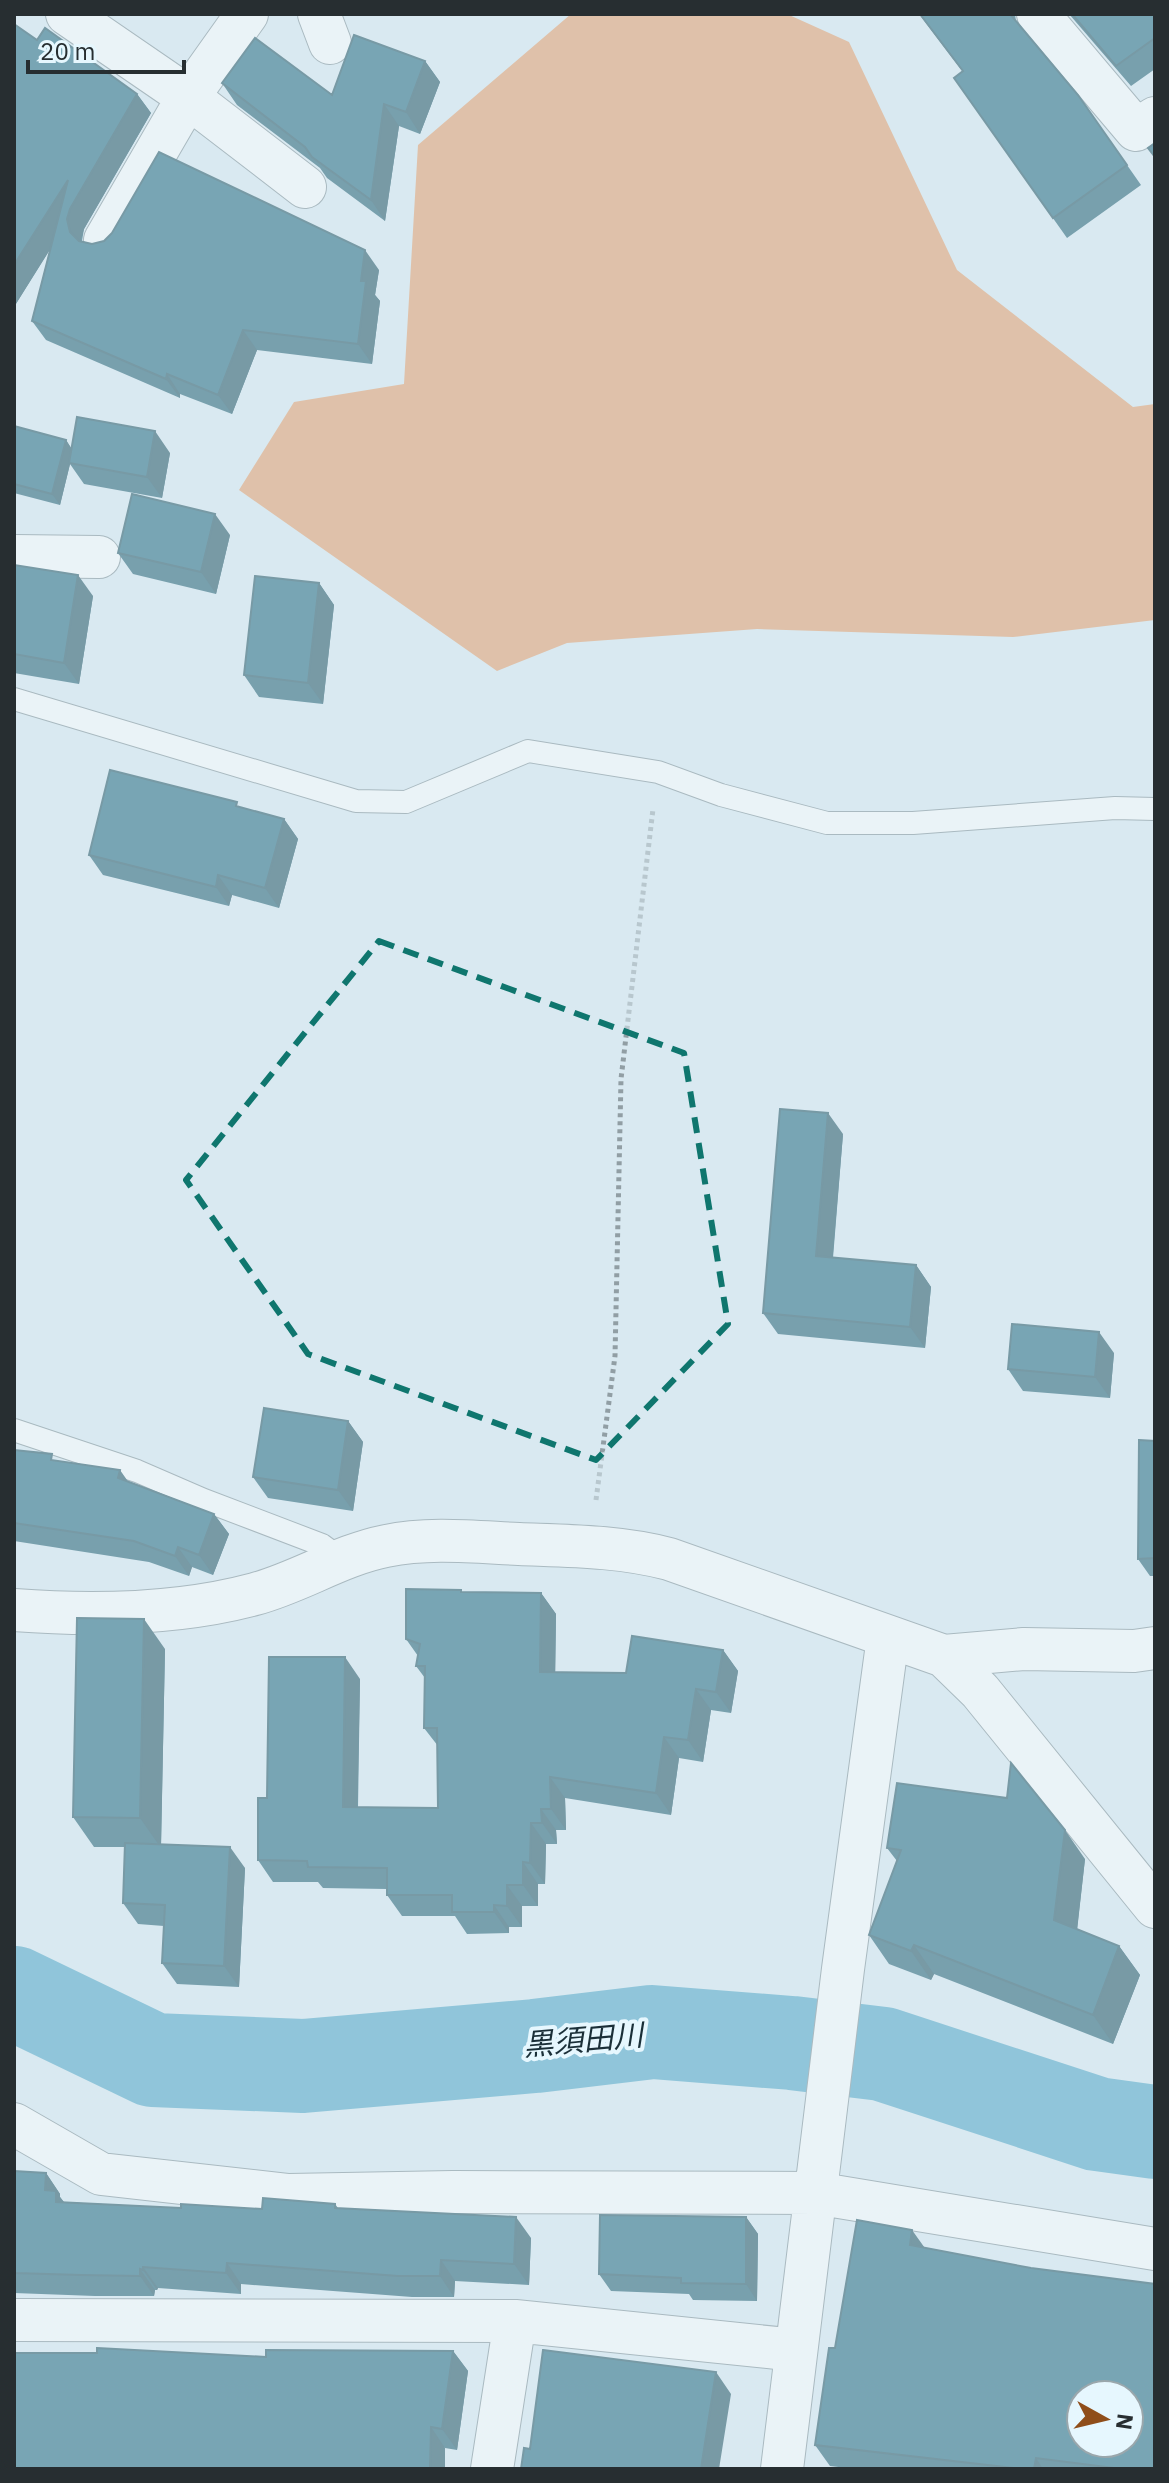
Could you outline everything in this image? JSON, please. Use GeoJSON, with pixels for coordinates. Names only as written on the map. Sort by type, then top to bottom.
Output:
{"type":"FeatureCollection","features":[{"type":"Feature","properties":{"kind":"street"},"geometry":{"type":"LineString","coordinates":[[67,14],[188,97],[305,187]]}},
{"type":"Feature","properties":{"kind":"street"},"geometry":{"type":"LineString","coordinates":[[105,240],[188,97],[247,14]]}},
{"type":"Feature","properties":{"kind":"street"},"geometry":{"type":"LineString","coordinates":[[1038,14],[1136,130],[1155,118]]}},
{"type":"Feature","properties":{"kind":"street"},"geometry":{"type":"LineString","coordinates":[[14,556],[99,557]]}},
{"type":"Feature","properties":{"kind":"street"},"geometry":{"type":"LineString","coordinates":[[14,1610],[138,1613],[193,1606],[256,1593],[341,1559],[386,1545],[447,1540],[636,1550],[944,1656],[1024,1649],[1134,1651],[1155,1648]]}},
{"type":"Feature","properties":{"kind":"street"},"geometry":{"type":"LineString","coordinates":[[782,2469],[843,1969],[888,1637]]}},
{"type":"Feature","properties":{"kind":"street"},"geometry":{"type":"LineString","coordinates":[[944,1656],[980,1691],[1155,1907]]}},
{"type":"Feature","properties":{"kind":"street"},"geometry":{"type":"LineString","coordinates":[[14,2124],[101,2174],[289,2195],[817,2180],[1155,2249]]}},
{"type":"Feature","properties":{"kind":"street"},"geometry":{"type":"LineString","coordinates":[[14,2320],[515,2321],[796,2350]]}},
{"type":"Feature","properties":{"kind":"street"},"geometry":{"type":"LineString","coordinates":[[492,2469],[515,2321]]}},
{"type":"Feature","properties":{"kind":"lane"},"geometry":{"type":"LineString","coordinates":[[14,699],[356,801],[406,802],[528,751],[658,772],[721,795],[827,823],[913,823],[1115,808],[1155,809]]}},
{"type":"Feature","properties":{"kind":"lane"},"geometry":{"type":"LineString","coordinates":[[14,1430],[137,1471],[322,1545],[341,1559]]}},
{"type":"Feature","properties":{"kind":"path"},"geometry":{"type":"LineString","coordinates":[[590,1547],[615,1356],[621,1079],[658,772]]}},
{"type":"Feature","properties":{"kind":"highlighted area"},"geometry":{"type":"Polygon","coordinates":[[[379,941],[684,1053],[728,1324],[596,1460],[308,1354],[186,1180],[379,941]]]}},
{"type":"Feature","properties":{"kind":"shaded area"},"geometry":{"type":"Polygon","coordinates":[[[571,14],[787,14],[849,42],[957,270],[1133,407],[1155,404],[1155,620],[1013,637],[757,629],[567,643],[497,671],[239,490],[294,402],[404,384],[418,145],[571,14]]]}},
{"type":"Feature","properties":{"kind":"building"},"geometry":{"type":"Polygon","coordinates":[[[920,14],[1010,14],[1078,95],[1127,165],[1053,218],[954,78],[963,71],[920,14]]]}},
{"type":"Feature","properties":{"kind":"building"},"geometry":{"type":"Polygon","coordinates":[[[1072,14],[1155,14],[1155,38],[1116,66],[1072,14]]]}},
{"type":"Feature","properties":{"kind":"building"},"geometry":{"type":"Polygon","coordinates":[[[14,24],[37,40],[45,28],[137,94],[70,209],[67,219],[70,232],[79,241],[92,244],[104,241],[112,233],[159,152],[365,250],[361,281],[366,281],[358,344],[243,330],[218,395],[167,374],[166,379],[32,321],[68,180],[14,265],[14,24]]]}},
{"type":"Feature","properties":{"kind":"building"},"geometry":{"type":"Polygon","coordinates":[[[354,35],[425,61],[406,112],[384,104],[371,200],[312,157],[305,147],[222,83],[255,38],[332,95],[354,35]]]}},
{"type":"Feature","properties":{"kind":"building"},"geometry":{"type":"Polygon","coordinates":[[[1155,143],[1155,157],[1148,148],[1155,143]]]}},
{"type":"Feature","properties":{"kind":"building"},"geometry":{"type":"Polygon","coordinates":[[[77,417],[155,431],[147,477],[69,463],[77,417]]]}},
{"type":"Feature","properties":{"kind":"building"},"geometry":{"type":"Polygon","coordinates":[[[14,426],[66,440],[52,494],[14,484],[14,426]]]}},
{"type":"Feature","properties":{"kind":"building"},"geometry":{"type":"Polygon","coordinates":[[[132,494],[215,514],[201,572],[118,553],[132,494]]]}},
{"type":"Feature","properties":{"kind":"building"},"geometry":{"type":"Polygon","coordinates":[[[14,565],[78,575],[64,663],[14,654],[14,565]]]}},
{"type":"Feature","properties":{"kind":"building"},"geometry":{"type":"Polygon","coordinates":[[[255,576],[319,583],[308,683],[244,675],[255,576]]]}},
{"type":"Feature","properties":{"kind":"building"},"geometry":{"type":"Polygon","coordinates":[[[110,770],[237,802],[236,806],[284,819],[265,888],[218,875],[216,887],[89,855],[110,770]]]}},
{"type":"Feature","properties":{"kind":"building"},"geometry":{"type":"Polygon","coordinates":[[[780,1109],[828,1113],[816,1256],[916,1265],[910,1327],[763,1313],[780,1109]]]}},
{"type":"Feature","properties":{"kind":"building"},"geometry":{"type":"Polygon","coordinates":[[[1012,1324],[1099,1332],[1095,1377],[1008,1369],[1012,1324]]]}},
{"type":"Feature","properties":{"kind":"building"},"geometry":{"type":"Polygon","coordinates":[[[264,1408],[348,1421],[338,1490],[253,1477],[264,1408]]]}},
{"type":"Feature","properties":{"kind":"building"},"geometry":{"type":"Polygon","coordinates":[[[1139,1440],[1155,1441],[1155,1558],[1138,1559],[1139,1440]]]}},
{"type":"Feature","properties":{"kind":"building"},"geometry":{"type":"Polygon","coordinates":[[[14,1450],[52,1454],[51,1460],[120,1470],[118,1478],[214,1514],[199,1555],[178,1547],[175,1556],[134,1541],[14,1523],[14,1450]]]}},
{"type":"Feature","properties":{"kind":"building"},"geometry":{"type":"Polygon","coordinates":[[[406,1589],[541,1593],[540,1672],[626,1673],[632,1636],[723,1650],[716,1692],[696,1689],[688,1740],[664,1737],[656,1793],[550,1777],[551,1809],[541,1809],[542,1823],[531,1823],[530,1863],[523,1862],[523,1885],[507,1885],[507,1906],[494,1905],[494,1912],[452,1912],[452,1895],[387,1895],[387,1868],[308,1867],[307,1861],[258,1860],[258,1798],[267,1798],[269,1657],[345,1657],[343,1807],[438,1808],[437,1728],[424,1728],[425,1666],[416,1666],[420,1644],[406,1639],[406,1589]]]}},
{"type":"Feature","properties":{"kind":"building"},"geometry":{"type":"Polygon","coordinates":[[[77,1618],[144,1619],[140,1818],[73,1817],[77,1618]]]}},
{"type":"Feature","properties":{"kind":"building"},"geometry":{"type":"Polygon","coordinates":[[[1011,1763],[1065,1830],[1054,1920],[1119,1946],[1093,2015],[914,1945],[911,1951],[869,1935],[901,1850],[887,1848],[897,1783],[1007,1798],[1011,1763]]]}},
{"type":"Feature","properties":{"kind":"building"},"geometry":{"type":"Polygon","coordinates":[[[125,1843],[230,1847],[224,1966],[162,1963],[165,1905],[123,1903],[125,1843]]]}},
{"type":"Feature","properties":{"kind":"building"},"geometry":{"type":"Polygon","coordinates":[[[14,2171],[46,2173],[45,2190],[56,2191],[56,2202],[262,2209],[263,2198],[335,2204],[335,2208],[516,2217],[514,2264],[441,2260],[440,2276],[398,2276],[227,2263],[226,2273],[143,2267],[140,2276],[14,2273],[14,2171]]]}},
{"type":"Feature","properties":{"kind":"building"},"geometry":{"type":"Polygon","coordinates":[[[600,2215],[746,2217],[746,2284],[681,2283],[681,2278],[599,2274],[600,2215]]]}},
{"type":"Feature","properties":{"kind":"building"},"geometry":{"type":"Polygon","coordinates":[[[857,2220],[912,2230],[910,2245],[1031,2268],[1155,2284],[1155,2469],[1122,2469],[1036,2458],[1034,2469],[1023,2469],[815,2445],[829,2348],[835,2348],[857,2220]]]}},
{"type":"Feature","properties":{"kind":"building"},"geometry":{"type":"Polygon","coordinates":[[[97,2348],[266,2357],[266,2350],[453,2351],[442,2429],[431,2427],[430,2469],[14,2469],[14,2353],[97,2353],[97,2348]]]}},
{"type":"Feature","properties":{"kind":"building"},"geometry":{"type":"Polygon","coordinates":[[[543,2350],[716,2372],[701,2469],[521,2469],[524,2448],[530,2449],[543,2350]]]}},
{"type":"Feature","properties":{"kind":"waterway","name":"黒須田川"},"geometry":{"type":"LineString","coordinates":[[14,1993],[153,2060],[303,2066],[535,2046],[652,2032],[883,2054],[1097,2124],[1155,2132]]}}]}
